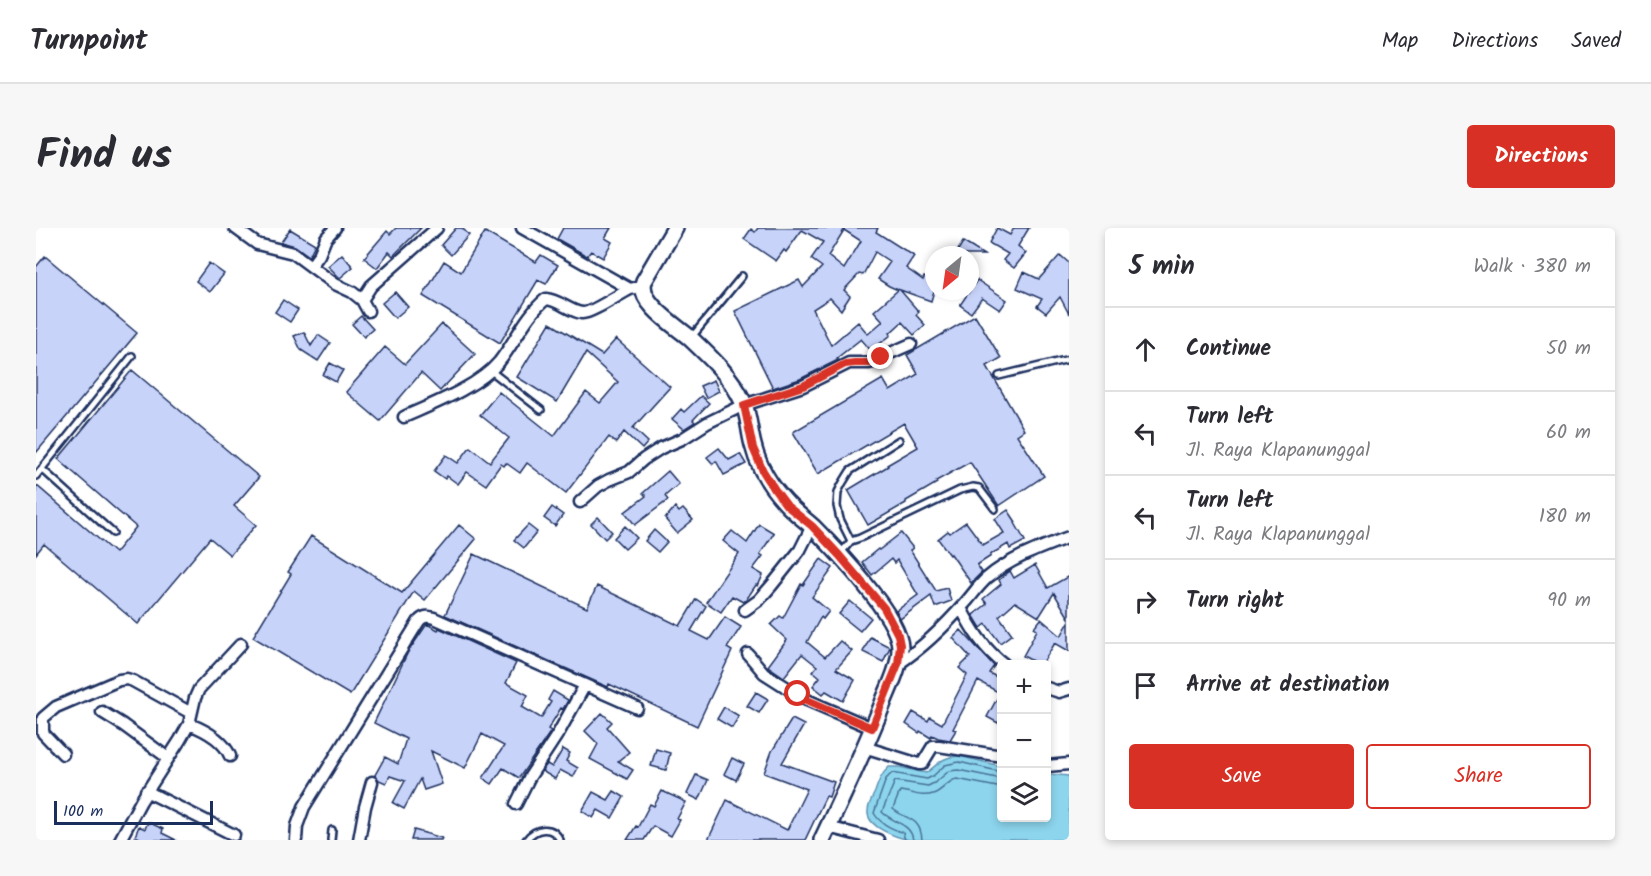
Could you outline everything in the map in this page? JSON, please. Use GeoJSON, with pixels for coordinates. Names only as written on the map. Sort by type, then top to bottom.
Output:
{"type":"FeatureCollection","features":[{"type":"Feature","properties":{"kind":"street"},"geometry":{"type":"LineString","coordinates":[[235,228],[257,244],[293,253],[335,284],[352,292],[362,300],[368,311]]}},
{"type":"Feature","properties":{"kind":"street"},"geometry":{"type":"LineString","coordinates":[[311,266],[319,255],[326,238],[335,228]]}},
{"type":"Feature","properties":{"kind":"street"},"geometry":{"type":"LineString","coordinates":[[362,300],[371,286],[437,228]]}},
{"type":"Feature","properties":{"kind":"street"},"geometry":{"type":"LineString","coordinates":[[522,228],[636,288],[654,308],[717,366],[732,383],[744,405],[753,448],[763,471],[775,490],[787,506],[812,526],[839,555],[884,608],[892,621],[900,645],[898,664],[825,833],[878,840]]}},
{"type":"Feature","properties":{"kind":"street"},"geometry":{"type":"LineString","coordinates":[[404,417],[453,395],[491,371],[536,309],[546,299],[588,313],[636,288],[675,228]]}},
{"type":"Feature","properties":{"kind":"street"},"geometry":{"type":"LineString","coordinates":[[580,502],[598,486],[629,472],[661,448],[744,405],[803,386],[849,363],[873,362],[911,344]]}},
{"type":"Feature","properties":{"kind":"street"},"geometry":{"type":"LineString","coordinates":[[745,610],[759,600],[800,550],[812,526]]}},
{"type":"Feature","properties":{"kind":"street"},"geometry":{"type":"LineString","coordinates":[[898,664],[925,644],[985,580],[1019,556],[1069,537]]}},
{"type":"Feature","properties":{"kind":"street"},"geometry":{"type":"LineString","coordinates":[[961,608],[982,643],[999,660]]}},
{"type":"Feature","properties":{"kind":"street"},"geometry":{"type":"LineString","coordinates":[[296,840],[297,826],[304,807],[423,617],[434,618],[637,708]]}},
{"type":"Feature","properties":{"kind":"street"},"geometry":{"type":"LineString","coordinates":[[120,840],[146,791],[189,724],[199,689],[241,644]]}},
{"type":"Feature","properties":{"kind":"street"},"geometry":{"type":"LineString","coordinates":[[748,654],[764,673],[807,700],[872,728]]}},
{"type":"Feature","properties":{"kind":"street"},"geometry":{"type":"LineString","coordinates":[[63,754],[43,733],[43,718],[56,707],[119,680],[133,681],[191,713]]}},
{"type":"Feature","properties":{"kind":"street"},"geometry":{"type":"LineString","coordinates":[[516,804],[585,685]]}},
{"type":"Feature","properties":{"kind":"street"},"geometry":{"type":"LineString","coordinates":[[1051,689],[1059,692],[1069,689]]}},
{"type":"Feature","properties":{"kind":"street"},"geometry":{"type":"LineString","coordinates":[[102,712],[168,758]]}},
{"type":"Feature","properties":{"kind":"street"},"geometry":{"type":"LineString","coordinates":[[189,724],[217,739],[227,749],[230,756]]}},
{"type":"Feature","properties":{"kind":"street"},"geometry":{"type":"LineString","coordinates":[[864,747],[919,764],[922,764],[933,746],[997,755]]}},
{"type":"Feature","properties":{"kind":"street"},"geometry":{"type":"LineString","coordinates":[[1051,766],[1069,764]]}},
{"type":"Feature","properties":{"kind":"street"},"geometry":{"type":"LineString","coordinates":[[359,840],[372,782]]}},
{"type":"Feature","properties":{"kind":"street"},"geometry":{"type":"LineString","coordinates":[[146,791],[234,835]]}},
{"type":"Feature","properties":{"kind":"lane"},"geometry":{"type":"LineString","coordinates":[[690,339],[742,276]]}},
{"type":"Feature","properties":{"kind":"lane"},"geometry":{"type":"LineString","coordinates":[[36,476],[132,356]]}},
{"type":"Feature","properties":{"kind":"lane"},"geometry":{"type":"LineString","coordinates":[[999,376],[1069,359]]}},
{"type":"Feature","properties":{"kind":"lane"},"geometry":{"type":"LineString","coordinates":[[491,371],[541,410]]}},
{"type":"Feature","properties":{"kind":"lane"},"geometry":{"type":"LineString","coordinates":[[851,541],[840,519],[837,507],[838,492],[850,471],[899,441]]}},
{"type":"Feature","properties":{"kind":"lane"},"geometry":{"type":"LineString","coordinates":[[42,469],[113,533]]}},
{"type":"Feature","properties":{"kind":"lane"},"geometry":{"type":"LineString","coordinates":[[839,555],[851,541],[960,490],[979,488],[995,509]]}},
{"type":"Feature","properties":{"kind":"lane"},"geometry":{"type":"LineString","coordinates":[[331,840],[332,830]]}},
{"type":"Feature","properties":{"kind":"lane"},"geometry":{"type":"LineString","coordinates":[[526,840],[539,830],[548,830],[558,835],[560,840]]}},
{"type":"Feature","properties":{"kind":"water"},"geometry":{"type":"Polygon","coordinates":[[[959,756],[997,765],[997,822],[1051,822],[1051,774],[1069,776],[1069,840],[909,840],[883,830],[872,822],[868,811],[869,804],[880,779],[889,767],[926,773],[944,759],[959,756]]]}},
{"type":"Feature","properties":{"kind":"building"},"geometry":{"type":"Polygon","coordinates":[[[396,228],[421,228],[393,256],[389,252],[377,268],[364,258],[387,231],[390,234],[396,228]]]}},
{"type":"Feature","properties":{"kind":"building"},"geometry":{"type":"Polygon","coordinates":[[[456,228],[462,228],[469,235],[451,255],[441,245],[456,228]]]}},
{"type":"Feature","properties":{"kind":"building"},"geometry":{"type":"Polygon","coordinates":[[[563,228],[611,228],[605,238],[612,242],[603,258],[591,251],[587,256],[557,239],[563,228]]]}},
{"type":"Feature","properties":{"kind":"building"},"geometry":{"type":"Polygon","coordinates":[[[758,228],[878,228],[876,232],[914,256],[906,268],[923,280],[925,277],[925,299],[900,290],[919,312],[916,315],[925,325],[914,335],[902,322],[877,346],[880,350],[873,353],[861,339],[837,358],[838,360],[800,379],[773,388],[735,311],[799,280],[803,287],[822,267],[811,259],[823,242],[802,230],[786,252],[784,250],[776,261],[744,239],[751,229],[755,232],[758,228]],[[844,230],[828,256],[844,269],[861,241],[844,230]],[[875,252],[863,275],[859,274],[844,290],[850,296],[841,310],[830,298],[813,309],[831,345],[858,322],[868,334],[883,321],[874,311],[898,290],[878,279],[890,262],[875,252]]]}},
{"type":"Feature","properties":{"kind":"building"},"geometry":{"type":"Polygon","coordinates":[[[997,228],[1010,235],[1014,228],[1029,228],[1018,246],[1026,253],[1014,268],[1003,260],[1008,254],[989,243],[997,228]]]}},
{"type":"Feature","properties":{"kind":"building"},"geometry":{"type":"Polygon","coordinates":[[[290,229],[315,244],[309,256],[295,246],[281,242],[290,229]]]}},
{"type":"Feature","properties":{"kind":"building"},"geometry":{"type":"Polygon","coordinates":[[[485,232],[536,262],[541,255],[558,265],[546,284],[538,280],[500,343],[423,296],[444,261],[461,272],[485,232]]]}},
{"type":"Feature","properties":{"kind":"building"},"geometry":{"type":"Polygon","coordinates":[[[342,254],[353,267],[340,278],[328,266],[342,254]]]}},
{"type":"Feature","properties":{"kind":"building"},"geometry":{"type":"Polygon","coordinates":[[[1060,255],[1069,263],[1069,314],[1060,297],[1046,313],[1037,306],[1042,299],[1017,288],[1024,272],[1039,279],[1060,255]]]}},
{"type":"Feature","properties":{"kind":"building"},"geometry":{"type":"Polygon","coordinates":[[[45,256],[137,333],[36,453],[36,267],[45,256]]]}},
{"type":"Feature","properties":{"kind":"building"},"geometry":{"type":"Polygon","coordinates":[[[209,263],[224,274],[210,292],[196,281],[209,263]]]}},
{"type":"Feature","properties":{"kind":"building"},"geometry":{"type":"Polygon","coordinates":[[[979,281],[1007,300],[1000,310],[982,298],[971,313],[960,305],[963,300],[979,300],[979,281]]]}},
{"type":"Feature","properties":{"kind":"building"},"geometry":{"type":"Polygon","coordinates":[[[395,292],[408,307],[395,318],[382,303],[395,292]]]}},
{"type":"Feature","properties":{"kind":"building"},"geometry":{"type":"Polygon","coordinates":[[[283,300],[298,310],[290,322],[275,312],[283,300]]]}},
{"type":"Feature","properties":{"kind":"building"},"geometry":{"type":"Polygon","coordinates":[[[975,315],[1001,358],[987,366],[1024,430],[1017,435],[1044,476],[999,506],[970,462],[868,525],[848,490],[918,447],[904,423],[818,474],[793,432],[883,379],[890,391],[918,374],[907,355],[975,315]]]}},
{"type":"Feature","properties":{"kind":"building"},"geometry":{"type":"Polygon","coordinates":[[[361,316],[373,329],[364,337],[352,324],[361,316]]]}},
{"type":"Feature","properties":{"kind":"building"},"geometry":{"type":"Polygon","coordinates":[[[550,323],[602,355],[616,339],[670,387],[633,428],[648,442],[642,449],[624,432],[616,443],[609,437],[566,493],[527,463],[520,473],[506,463],[504,466],[501,464],[486,485],[467,472],[458,484],[447,476],[445,479],[434,471],[446,455],[458,463],[470,447],[490,462],[509,438],[480,415],[499,392],[554,436],[586,392],[600,403],[618,382],[586,353],[557,402],[517,377],[550,323]]]}},
{"type":"Feature","properties":{"kind":"building"},"geometry":{"type":"Polygon","coordinates":[[[442,324],[475,354],[440,391],[421,373],[380,421],[346,392],[385,347],[405,364],[442,324]]]}},
{"type":"Feature","properties":{"kind":"building"},"geometry":{"type":"Polygon","coordinates":[[[304,332],[311,346],[318,335],[330,343],[318,361],[301,350],[294,336],[304,332]]]}},
{"type":"Feature","properties":{"kind":"building"},"geometry":{"type":"Polygon","coordinates":[[[330,363],[343,370],[336,382],[323,375],[330,363]]]}},
{"type":"Feature","properties":{"kind":"building"},"geometry":{"type":"Polygon","coordinates":[[[132,370],[259,477],[234,506],[256,525],[230,555],[210,538],[138,624],[44,544],[36,554],[36,485],[115,553],[136,527],[58,459],[132,370]]]}},
{"type":"Feature","properties":{"kind":"building"},"geometry":{"type":"Polygon","coordinates":[[[714,380],[719,391],[706,398],[700,386],[714,380]]]}},
{"type":"Feature","properties":{"kind":"building"},"geometry":{"type":"Polygon","coordinates":[[[701,396],[709,403],[693,420],[695,422],[684,429],[672,419],[681,409],[684,412],[701,396]]]}},
{"type":"Feature","properties":{"kind":"building"},"geometry":{"type":"Polygon","coordinates":[[[719,448],[729,460],[740,454],[746,464],[724,475],[716,461],[713,464],[707,457],[719,448]]]}},
{"type":"Feature","properties":{"kind":"building"},"geometry":{"type":"Polygon","coordinates":[[[668,471],[679,484],[665,496],[668,500],[635,525],[625,512],[646,496],[643,493],[668,471]]]}},
{"type":"Feature","properties":{"kind":"building"},"geometry":{"type":"Polygon","coordinates":[[[552,507],[563,515],[555,526],[544,518],[552,507]]]}},
{"type":"Feature","properties":{"kind":"building"},"geometry":{"type":"Polygon","coordinates":[[[675,507],[679,512],[683,509],[693,520],[677,533],[665,519],[675,507]]]}},
{"type":"Feature","properties":{"kind":"building"},"geometry":{"type":"Polygon","coordinates":[[[1008,510],[1025,541],[1010,549],[1008,544],[977,565],[982,572],[971,583],[938,539],[966,522],[983,545],[1004,533],[995,519],[1008,510]]]}},
{"type":"Feature","properties":{"kind":"building"},"geometry":{"type":"Polygon","coordinates":[[[598,517],[612,532],[605,539],[591,524],[598,517]]]}},
{"type":"Feature","properties":{"kind":"building"},"geometry":{"type":"Polygon","coordinates":[[[759,524],[774,533],[760,554],[763,556],[753,569],[763,575],[758,586],[756,585],[746,600],[743,602],[732,596],[721,612],[706,602],[739,554],[723,541],[732,531],[747,543],[759,524]]]}},
{"type":"Feature","properties":{"kind":"building"},"geometry":{"type":"Polygon","coordinates":[[[459,525],[476,539],[425,600],[414,591],[350,695],[253,637],[291,574],[288,572],[311,536],[402,593],[459,525]]]}},
{"type":"Feature","properties":{"kind":"building"},"geometry":{"type":"Polygon","coordinates":[[[528,525],[537,532],[524,548],[514,540],[528,525]]]}},
{"type":"Feature","properties":{"kind":"building"},"geometry":{"type":"Polygon","coordinates":[[[625,526],[637,538],[625,549],[614,538],[625,526]]]}},
{"type":"Feature","properties":{"kind":"building"},"geometry":{"type":"Polygon","coordinates":[[[654,530],[667,542],[658,552],[645,541],[654,530]]]}},
{"type":"Feature","properties":{"kind":"building"},"geometry":{"type":"Polygon","coordinates":[[[901,533],[913,548],[910,550],[936,591],[947,588],[951,601],[935,607],[931,596],[900,619],[896,611],[918,595],[897,560],[894,563],[891,559],[872,575],[862,562],[901,533]]]}},
{"type":"Feature","properties":{"kind":"building"},"geometry":{"type":"Polygon","coordinates":[[[474,554],[587,608],[597,586],[680,626],[696,599],[706,606],[691,631],[709,640],[725,617],[741,627],[727,648],[732,651],[697,726],[609,684],[608,687],[445,615],[474,554]]]}},
{"type":"Feature","properties":{"kind":"building"},"geometry":{"type":"Polygon","coordinates":[[[821,559],[833,568],[812,597],[829,611],[823,619],[821,617],[807,642],[825,657],[840,641],[852,651],[836,669],[855,680],[843,701],[826,691],[823,694],[813,686],[820,677],[813,671],[817,666],[802,654],[784,677],[768,666],[787,640],[771,625],[780,616],[783,618],[801,584],[803,585],[821,559]]]}},
{"type":"Feature","properties":{"kind":"building"},"geometry":{"type":"Polygon","coordinates":[[[1035,565],[1048,588],[1069,576],[1069,618],[1054,593],[1039,617],[1015,602],[999,616],[1012,634],[1000,643],[986,624],[981,628],[973,615],[987,604],[983,599],[1001,584],[999,580],[1010,571],[1014,578],[1035,565]]]}},
{"type":"Feature","properties":{"kind":"building"},"geometry":{"type":"Polygon","coordinates":[[[850,601],[871,618],[860,631],[839,614],[850,601]]]}},
{"type":"Feature","properties":{"kind":"building"},"geometry":{"type":"Polygon","coordinates":[[[1041,619],[1061,636],[1069,622],[1069,651],[1055,643],[1044,660],[1030,660],[1023,656],[1037,630],[1034,628],[1041,619]]]}},
{"type":"Feature","properties":{"kind":"building"},"geometry":{"type":"Polygon","coordinates":[[[427,624],[516,663],[506,683],[528,695],[522,707],[541,718],[551,702],[548,700],[553,691],[568,700],[548,729],[551,731],[519,778],[503,768],[492,784],[483,778],[504,746],[482,734],[465,768],[431,751],[442,784],[424,790],[420,779],[404,809],[393,803],[405,781],[390,776],[386,783],[375,775],[385,757],[398,764],[406,739],[374,723],[408,652],[427,624]]]}},
{"type":"Feature","properties":{"kind":"building"},"geometry":{"type":"Polygon","coordinates":[[[961,630],[994,666],[989,673],[997,677],[997,691],[978,681],[953,729],[956,730],[950,740],[932,735],[931,738],[906,724],[913,712],[928,721],[930,717],[942,724],[967,675],[959,668],[970,657],[953,638],[961,630]]]}},
{"type":"Feature","properties":{"kind":"building"},"geometry":{"type":"Polygon","coordinates":[[[870,637],[890,647],[883,662],[863,652],[870,637]]]}},
{"type":"Feature","properties":{"kind":"building"},"geometry":{"type":"Polygon","coordinates":[[[756,692],[768,699],[759,713],[747,706],[756,692]]]}},
{"type":"Feature","properties":{"kind":"building"},"geometry":{"type":"Polygon","coordinates":[[[997,699],[997,722],[987,717],[997,699]]]}},
{"type":"Feature","properties":{"kind":"building"},"geometry":{"type":"Polygon","coordinates":[[[724,707],[739,716],[732,728],[717,719],[724,707]]]}},
{"type":"Feature","properties":{"kind":"building"},"geometry":{"type":"Polygon","coordinates":[[[602,713],[612,722],[607,727],[629,752],[618,761],[633,770],[627,779],[590,759],[598,744],[585,731],[602,713]]]}},
{"type":"Feature","properties":{"kind":"building"},"geometry":{"type":"Polygon","coordinates":[[[792,719],[804,725],[782,763],[834,782],[829,797],[826,796],[805,840],[708,840],[727,800],[787,830],[807,789],[764,773],[772,751],[792,719]]]}},
{"type":"Feature","properties":{"kind":"building"},"geometry":{"type":"Polygon","coordinates":[[[563,749],[570,753],[566,761],[578,768],[573,777],[560,770],[555,779],[542,771],[547,764],[552,767],[563,749]]]}},
{"type":"Feature","properties":{"kind":"building"},"geometry":{"type":"Polygon","coordinates":[[[656,749],[670,753],[666,770],[651,766],[656,749]]]}},
{"type":"Feature","properties":{"kind":"building"},"geometry":{"type":"Polygon","coordinates":[[[732,758],[744,764],[736,780],[724,774],[732,758]]]}},
{"type":"Feature","properties":{"kind":"building"},"geometry":{"type":"Polygon","coordinates":[[[696,775],[708,780],[699,800],[687,794],[696,775]]]}},
{"type":"Feature","properties":{"kind":"building"},"geometry":{"type":"Polygon","coordinates":[[[614,791],[624,797],[612,818],[598,810],[593,818],[582,811],[593,792],[608,800],[614,791]]]}},
{"type":"Feature","properties":{"kind":"building"},"geometry":{"type":"Polygon","coordinates":[[[662,791],[686,802],[671,836],[653,826],[644,840],[627,840],[636,826],[638,827],[650,804],[654,806],[662,791]]]}},
{"type":"Feature","properties":{"kind":"building"},"geometry":{"type":"Polygon","coordinates":[[[148,822],[163,829],[162,833],[176,840],[144,840],[135,836],[139,826],[145,829],[148,822]]]}},
{"type":"Feature","properties":{"kind":"building"},"geometry":{"type":"Polygon","coordinates":[[[414,830],[442,838],[441,840],[411,840],[414,830]]]}},
{"type":"Feature","properties":{"kind":"route"},"geometry":{"type":"LineString","coordinates":[[798,694],[872,728],[898,664],[900,645],[892,621],[884,608],[839,555],[812,526],[787,506],[775,490],[763,471],[753,448],[744,405],[803,386],[845,364],[869,363],[881,357]]}}]}
